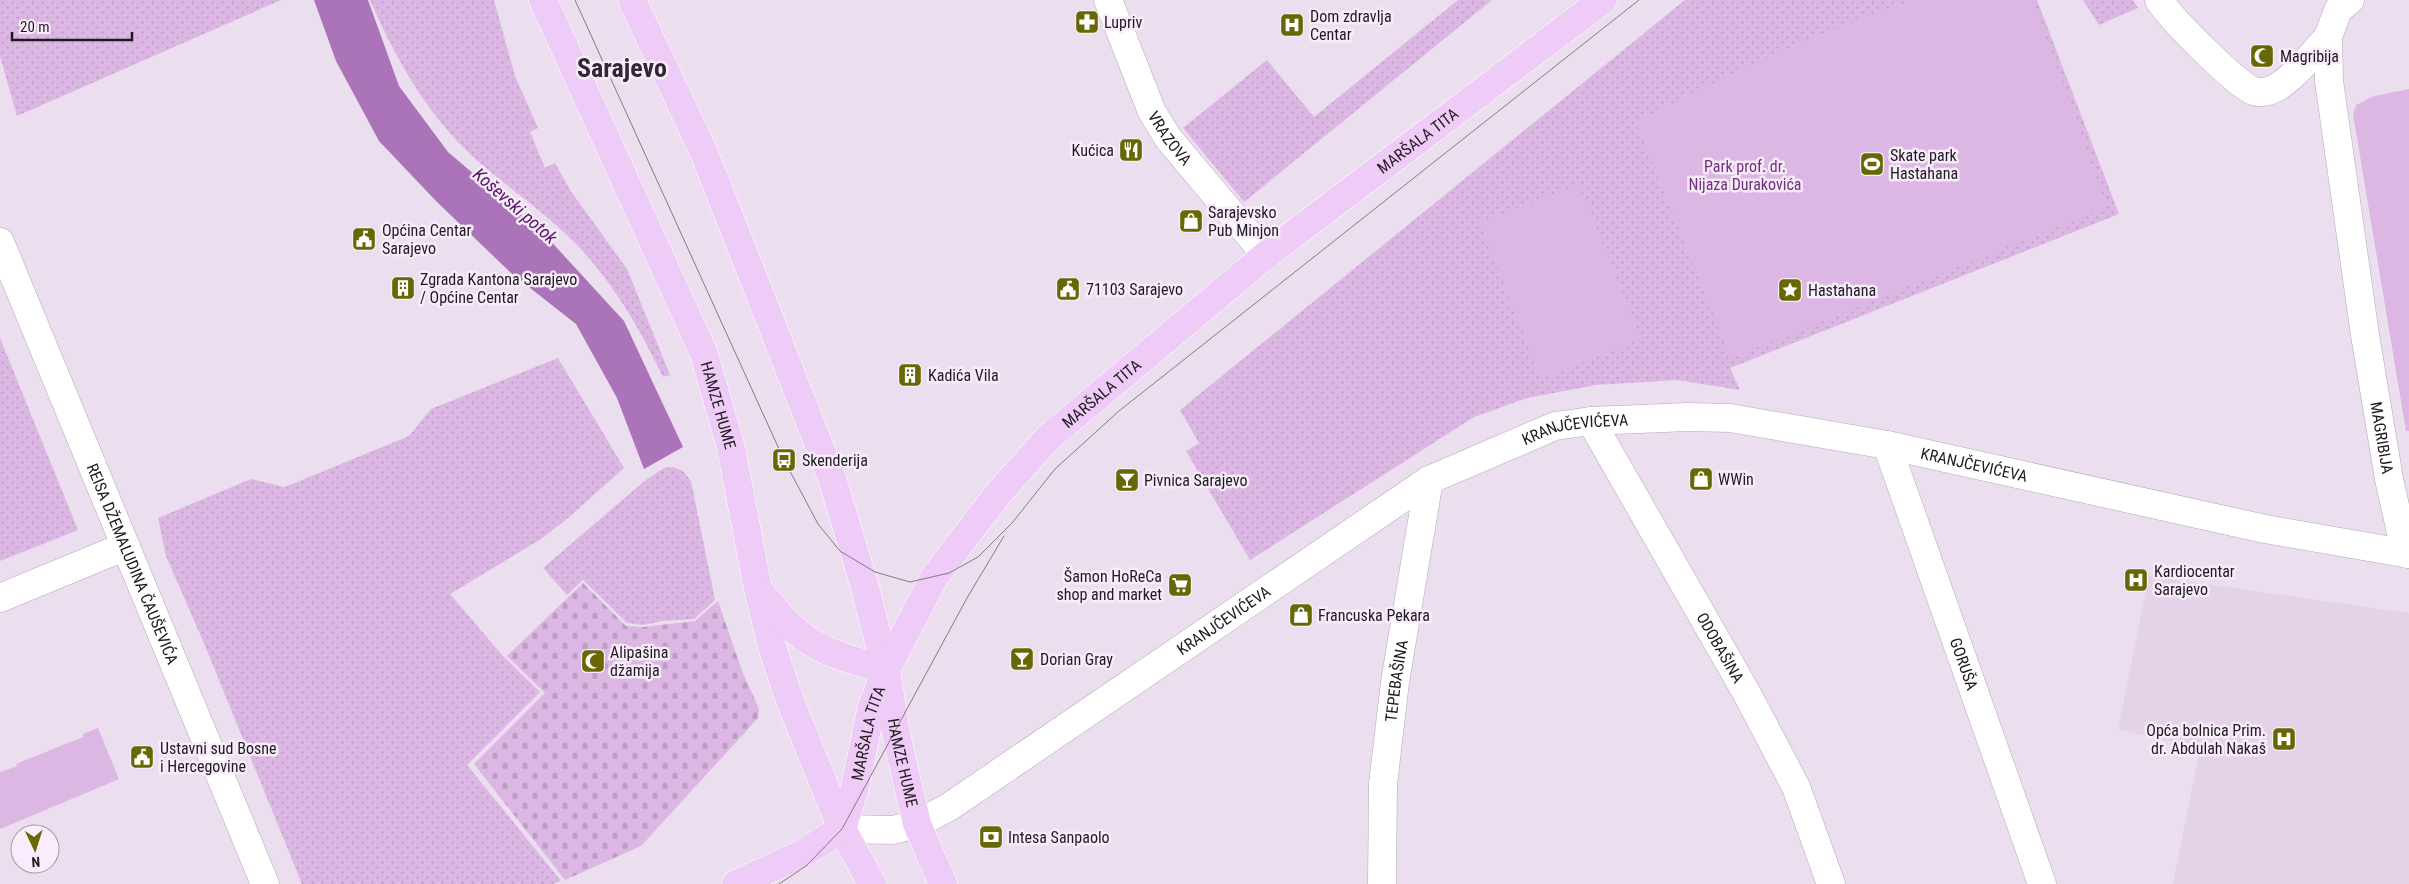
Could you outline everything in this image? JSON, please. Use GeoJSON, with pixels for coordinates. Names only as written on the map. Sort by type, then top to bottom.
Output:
{"type":"FeatureCollection","features":[{"type":"Feature","properties":{"kind":"main road","name":"HAMZE HUME"},"geometry":{"type":"LineString","coordinates":[[543,0],[704,354],[731,448],[758,589],[772,647],[786,689],[842,829],[872,884]]}},
{"type":"Feature","properties":{"kind":"main road","name":"HAMZE HUME"},"geometry":{"type":"LineString","coordinates":[[632,0],[704,155],[832,478],[864,584],[886,670],[896,734],[917,824],[943,884]]}},
{"type":"Feature","properties":{"kind":"main road","name":"MARŠALA TITA"},"geometry":{"type":"LineString","coordinates":[[842,829],[855,787],[871,710],[886,670],[936,576],[998,494],[1048,438],[1266,255],[1603,0]]}},
{"type":"Feature","properties":{"kind":"main road"},"geometry":{"type":"LineString","coordinates":[[758,589],[792,630],[808,643],[822,650],[886,670]]}},
{"type":"Feature","properties":{"kind":"main road"},"geometry":{"type":"LineString","coordinates":[[736,884],[800,855],[842,829]]}},
{"type":"Feature","properties":{"kind":"street","name":"VRAZOVA"},"geometry":{"type":"LineString","coordinates":[[1108,0],[1152,112],[1168,138],[1266,255]]}},
{"type":"Feature","properties":{"kind":"street"},"geometry":{"type":"LineString","coordinates":[[2159,0],[2181,27],[2230,74],[2253,91],[2270,91],[2282,84],[2328,37]]}},
{"type":"Feature","properties":{"kind":"street","name":"MAGRIBIJA"},"geometry":{"type":"LineString","coordinates":[[2350,0],[2338,10],[2328,37],[2329,81],[2365,335],[2389,479],[2402,537],[2408,554]]}},
{"type":"Feature","properties":{"kind":"street","name":"REISA DŽEMALUDINA ČAUŠEVIĆA"},"geometry":{"type":"LineString","coordinates":[[0,242],[265,884]]}},
{"type":"Feature","properties":{"kind":"street","name":"KRANJČEVIĆEVA"},"geometry":{"type":"LineString","coordinates":[[842,829],[893,830],[917,824],[949,807],[1429,480],[1555,426],[1591,421],[1688,416],[1730,418],[1887,445],[2265,530],[2408,554]]}},
{"type":"Feature","properties":{"kind":"street","name":"ODOBAŠINA"},"geometry":{"type":"LineString","coordinates":[[1591,421],[1746,692],[1796,787],[1832,884]]}},
{"type":"Feature","properties":{"kind":"street","name":"GORUŠA"},"geometry":{"type":"LineString","coordinates":[[1887,445],[2042,884]]}},
{"type":"Feature","properties":{"kind":"street","name":"TEPEBAŠINA"},"geometry":{"type":"LineString","coordinates":[[1382,884],[1383,784],[1394,691],[1429,480]]}},
{"type":"Feature","properties":{"kind":"street"},"geometry":{"type":"LineString","coordinates":[[0,598],[126,546]]}},
{"type":"Feature","properties":{"kind":"shaded area"},"geometry":{"type":"Polygon","coordinates":[[[314,0],[368,0],[399,86],[448,152],[545,235],[624,321],[683,447],[644,469],[617,398],[576,324],[511,273],[437,202],[379,141],[336,61],[314,0]]]}},
{"type":"Feature","properties":{"kind":"shaded area","name":"Opća bolnica Prim. dr. Abdulah Nakaš"},"geometry":{"type":"Polygon","coordinates":[[[2149,576],[2409,613],[2409,884],[2173,884],[2200,749],[2118,729],[2149,576]]]}},
{"type":"Feature","properties":{"kind":"green space"},"geometry":{"type":"Polygon","coordinates":[[[0,0],[281,0],[17,116],[0,56],[0,0]]]}},
{"type":"Feature","properties":{"kind":"green space"},"geometry":{"type":"Polygon","coordinates":[[[370,0],[494,0],[515,76],[538,128],[530,132],[545,168],[555,163],[570,190],[627,269],[670,375],[663,377],[624,306],[588,257],[559,228],[463,147],[425,102],[386,35],[370,0]]]}},
{"type":"Feature","properties":{"kind":"green space"},"geometry":{"type":"Polygon","coordinates":[[[1458,0],[1492,0],[1244,202],[1183,128],[1267,60],[1314,117],[1458,0]]]}},
{"type":"Feature","properties":{"kind":"green space","name":"Park prof. dr. Nijaza Durakovića"},"geometry":{"type":"Polygon","coordinates":[[[1685,0],[2037,0],[2119,214],[1730,368],[1740,390],[1677,380],[1596,385],[1527,398],[1474,417],[1250,560],[1186,451],[1199,443],[1180,410],[1685,0]]]}},
{"type":"Feature","properties":{"kind":"green space","name":"Skate park Hastahana"},"geometry":{"type":"Polygon","coordinates":[[[1917,0],[2033,0],[2107,207],[1731,358],[1636,122],[1774,54],[1844,25],[1917,0]]]}},
{"type":"Feature","properties":{"kind":"green space"},"geometry":{"type":"Polygon","coordinates":[[[2083,0],[2133,0],[2138,8],[2099,25],[2083,0]]]}},
{"type":"Feature","properties":{"kind":"green space"},"geometry":{"type":"Polygon","coordinates":[[[2409,89],[2409,431],[2406,431],[2353,114],[2356,105],[2374,96],[2409,89]]]}},
{"type":"Feature","properties":{"kind":"green space"},"geometry":{"type":"Polygon","coordinates":[[[1579,184],[1641,339],[1541,379],[1480,223],[1579,184]]]}},
{"type":"Feature","properties":{"kind":"green space"},"geometry":{"type":"Polygon","coordinates":[[[0,338],[78,530],[0,561],[0,338]]]}},
{"type":"Feature","properties":{"kind":"green space"},"geometry":{"type":"Polygon","coordinates":[[[558,358],[624,468],[568,518],[541,539],[450,594],[502,655],[540,692],[467,765],[561,881],[553,884],[302,884],[206,648],[166,556],[158,518],[251,479],[285,487],[409,436],[431,409],[558,358]]]}},
{"type":"Feature","properties":{"kind":"green space"},"geometry":{"type":"Polygon","coordinates":[[[673,467],[683,471],[691,481],[715,600],[694,619],[662,621],[644,625],[627,623],[583,580],[567,595],[543,568],[647,479],[664,468],[673,467]]]}},
{"type":"Feature","properties":{"kind":"green space"},"geometry":{"type":"Polygon","coordinates":[[[583,583],[626,626],[644,627],[695,621],[718,601],[742,671],[759,709],[758,718],[641,846],[565,880],[474,764],[545,693],[507,656],[583,583]]]}},
{"type":"Feature","properties":{"kind":"green space"},"geometry":{"type":"Polygon","coordinates":[[[98,728],[119,779],[0,829],[0,772],[83,737],[83,734],[98,728]]]}},
{"type":"Feature","properties":{"kind":"tram line"},"geometry":{"type":"LineString","coordinates":[[575,0],[784,460],[818,524],[840,551],[875,572],[910,582],[949,573],[978,557],[1012,523],[1055,469],[1119,411],[1639,0]]}},
{"type":"Feature","properties":{"kind":"tram line"},"geometry":{"type":"LineString","coordinates":[[779,884],[806,866],[842,829],[967,598],[1004,536]]}},
{"type":"Feature","properties":{"kind":"place","name":"Lupriv"},"geometry":{"type":"Point","coordinates":[1087,22]}},
{"type":"Feature","properties":{"kind":"place","name":"Dom zdravlja Centar"},"geometry":{"type":"Point","coordinates":[1292,25]}},
{"type":"Feature","properties":{"kind":"place","name":"Magribija"},"geometry":{"type":"Point","coordinates":[2262,56]}},
{"type":"Feature","properties":{"kind":"place","name":"Kućica"},"geometry":{"type":"Point","coordinates":[1131,150]}},
{"type":"Feature","properties":{"kind":"place","name":"Skate park Hastahana"},"geometry":{"type":"Point","coordinates":[1872,164]}},
{"type":"Feature","properties":{"kind":"place","name":"Sarajevsko Pub Minjon"},"geometry":{"type":"Point","coordinates":[1191,221]}},
{"type":"Feature","properties":{"kind":"place","name":"Općina Centar Sarajevo"},"geometry":{"type":"Point","coordinates":[364,239]}},
{"type":"Feature","properties":{"kind":"place","name":"Zgrada Kantona Sarajevo / Općine Centar"},"geometry":{"type":"Point","coordinates":[403,288]}},
{"type":"Feature","properties":{"kind":"place","name":"71103 Sarajevo"},"geometry":{"type":"Point","coordinates":[1068,289]}},
{"type":"Feature","properties":{"kind":"place","name":"Hastahana"},"geometry":{"type":"Point","coordinates":[1790,290]}},
{"type":"Feature","properties":{"kind":"place","name":"Kadića Vila"},"geometry":{"type":"Point","coordinates":[910,375]}},
{"type":"Feature","properties":{"kind":"place","name":"Skenderija"},"geometry":{"type":"Point","coordinates":[784,460]}},
{"type":"Feature","properties":{"kind":"place","name":"WWin"},"geometry":{"type":"Point","coordinates":[1701,479]}},
{"type":"Feature","properties":{"kind":"place","name":"Pivnica Sarajevo"},"geometry":{"type":"Point","coordinates":[1127,480]}},
{"type":"Feature","properties":{"kind":"place","name":"Kardiocentar Sarajevo"},"geometry":{"type":"Point","coordinates":[2136,580]}},
{"type":"Feature","properties":{"kind":"place","name":"Šamon HoReCa shop and market"},"geometry":{"type":"Point","coordinates":[1180,585]}},
{"type":"Feature","properties":{"kind":"place","name":"Francuska Pekara"},"geometry":{"type":"Point","coordinates":[1301,615]}},
{"type":"Feature","properties":{"kind":"place","name":"Dorian Gray"},"geometry":{"type":"Point","coordinates":[1022,659]}},
{"type":"Feature","properties":{"kind":"place","name":"Alipašina džamija"},"geometry":{"type":"Point","coordinates":[593,661]}},
{"type":"Feature","properties":{"kind":"place","name":"Opća bolnica Prim. dr. Abdulah Nakaš"},"geometry":{"type":"Point","coordinates":[2284,739]}},
{"type":"Feature","properties":{"kind":"place","name":"Ustavni sud Bosne i Hercegovine"},"geometry":{"type":"Point","coordinates":[142,757]}},
{"type":"Feature","properties":{"kind":"place","name":"Intesa Sanpaolo"},"geometry":{"type":"Point","coordinates":[991,837]}},
{"type":"Feature","properties":{"kind":"district","name":"Sarajevo"},"geometry":{"type":"Point","coordinates":[622,68]}},
{"type":"Feature","properties":{"kind":"water label","name":"Koševski potok"},"geometry":{"type":"Point","coordinates":[515,206]}}]}
